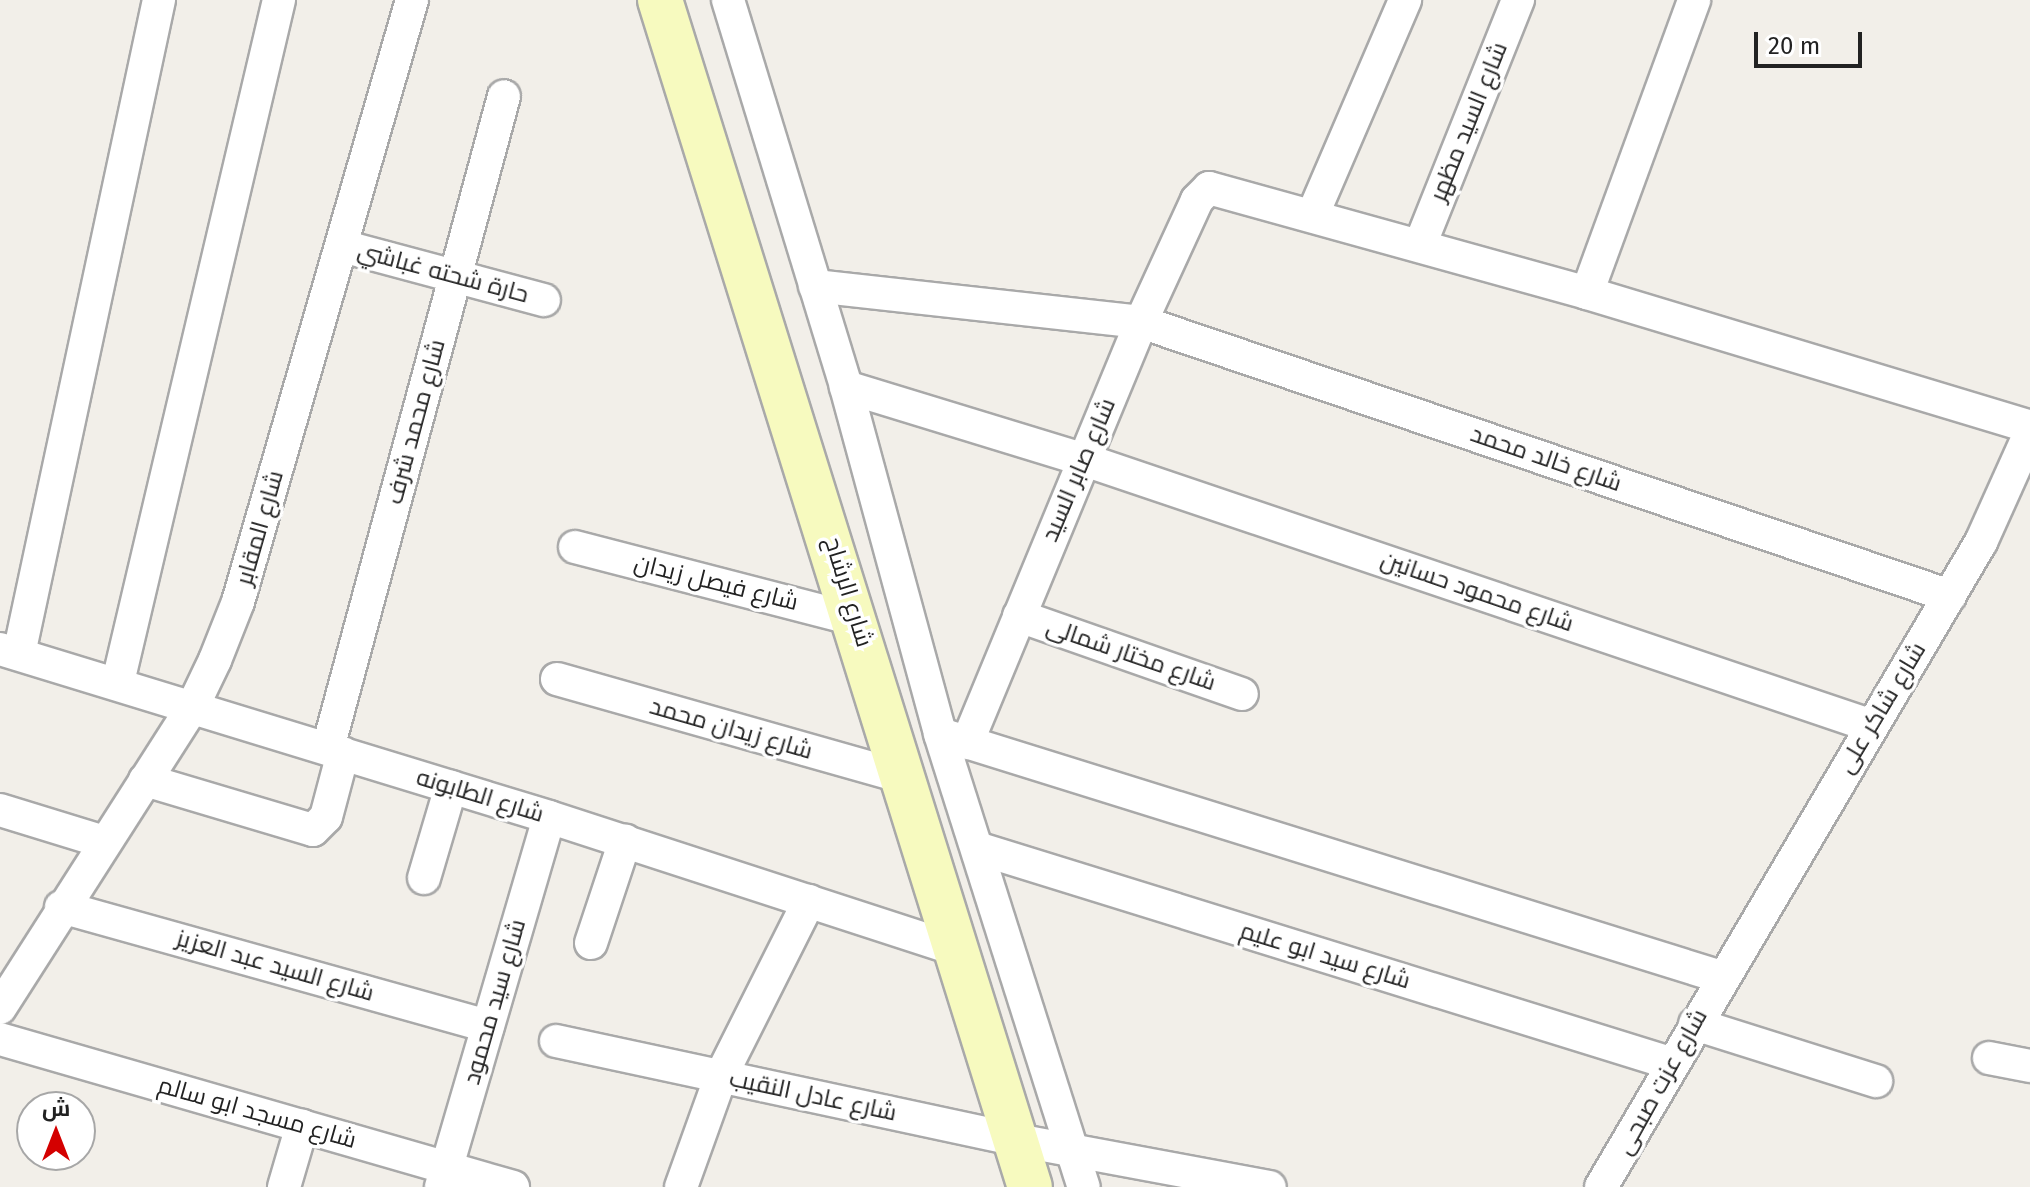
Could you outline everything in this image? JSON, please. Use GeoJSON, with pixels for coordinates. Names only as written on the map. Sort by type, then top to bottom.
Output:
{"type":"FeatureCollection","features":[{"type":"Feature","properties":{"kind":"main road","name":"شارع الرشاح"},"geometry":{"type":"LineString","coordinates":[[660,0],[857,620],[1030,1187]]}},
{"type":"Feature","properties":{"kind":"street"},"geometry":{"type":"LineString","coordinates":[[10,652],[159,0]]}},
{"type":"Feature","properties":{"kind":"street"},"geometry":{"type":"LineString","coordinates":[[118,682],[279,0]]}},
{"type":"Feature","properties":{"kind":"street","name":"شارع المقابر"},"geometry":{"type":"LineString","coordinates":[[5,988],[193,706],[238,602],[412,0]]}},
{"type":"Feature","properties":{"kind":"street","name":"شارع الرشاح"},"geometry":{"type":"LineString","coordinates":[[728,0],[954,738],[977,848],[1084,1187]]}},
{"type":"Feature","properties":{"kind":"street"},"geometry":{"type":"LineString","coordinates":[[1405,0],[1313,214],[1587,293],[2030,430]]}},
{"type":"Feature","properties":{"kind":"street","name":"شارع السيد مظهر"},"geometry":{"type":"LineString","coordinates":[[1420,245],[1518,0]]}},
{"type":"Feature","properties":{"kind":"street"},"geometry":{"type":"LineString","coordinates":[[1587,293],[1694,0]]}},
{"type":"Feature","properties":{"kind":"street","name":"شارع محمد شرف"},"geometry":{"type":"LineString","coordinates":[[145,780],[313,830],[326,817],[335,751],[504,96]]}},
{"type":"Feature","properties":{"kind":"street","name":"شارع صابر السيد"},"geometry":{"type":"LineString","coordinates":[[954,738],[1019,616],[1082,459],[1197,200],[1217,187],[1313,214]]}},
{"type":"Feature","properties":{"kind":"street","name":"حارة شحته غباشي"},"geometry":{"type":"LineString","coordinates":[[342,246],[544,300]]}},
{"type":"Feature","properties":{"kind":"street","name":"شارع خالد محمد"},"geometry":{"type":"LineString","coordinates":[[815,286],[1141,322],[1950,596]]}},
{"type":"Feature","properties":{"kind":"street","name":"شارع محمود حسانين"},"geometry":{"type":"LineString","coordinates":[[846,387],[1082,459],[1872,726]]}},
{"type":"Feature","properties":{"kind":"street","name":"شارع شاكر على"},"geometry":{"type":"LineString","coordinates":[[1721,977],[1981,542],[2030,430]]}},
{"type":"Feature","properties":{"kind":"street","name":"شارع فيصل زيدان"},"geometry":{"type":"LineString","coordinates":[[575,547],[857,620]]}},
{"type":"Feature","properties":{"kind":"street","name":"شارع مختار شمالى"},"geometry":{"type":"LineString","coordinates":[[1019,616],[1242,694]]}},
{"type":"Feature","properties":{"kind":"street","name":"شارع الطابونه"},"geometry":{"type":"LineString","coordinates":[[10,652],[118,682],[549,817],[959,950]]}},
{"type":"Feature","properties":{"kind":"street","name":"شارع زيدان محمد"},"geometry":{"type":"LineString","coordinates":[[557,679],[906,778]]}},
{"type":"Feature","properties":{"kind":"street"},"geometry":{"type":"LineString","coordinates":[[954,738],[1721,977]]}},
{"type":"Feature","properties":{"kind":"street"},"geometry":{"type":"LineString","coordinates":[[424,878],[451,787]]}},
{"type":"Feature","properties":{"kind":"street"},"geometry":{"type":"LineString","coordinates":[[0,810],[104,842]]}},
{"type":"Feature","properties":{"kind":"street","name":"شارع سيد محمود"},"geometry":{"type":"LineString","coordinates":[[444,1178],[549,817]]}},
{"type":"Feature","properties":{"kind":"street"},"geometry":{"type":"LineString","coordinates":[[591,943],[625,841]]}},
{"type":"Feature","properties":{"kind":"street","name":"شارع سيد ابو عليم"},"geometry":{"type":"LineString","coordinates":[[977,848],[1673,1064]]}},
{"type":"Feature","properties":{"kind":"street"},"geometry":{"type":"LineString","coordinates":[[681,1187],[721,1076],[809,901]]}},
{"type":"Feature","properties":{"kind":"street","name":"شارع السيد عبد العزيز"},"geometry":{"type":"LineString","coordinates":[[61,907],[488,1026]]}},
{"type":"Feature","properties":{"kind":"street","name":"شارع عزت صبحى"},"geometry":{"type":"LineString","coordinates":[[1601,1187],[1721,977]]}},
{"type":"Feature","properties":{"kind":"street"},"geometry":{"type":"LineString","coordinates":[[1695,1024],[1876,1081]]}},
{"type":"Feature","properties":{"kind":"street","name":"شارع مسجد ابو سالم"},"geometry":{"type":"LineString","coordinates":[[0,1039],[302,1126],[444,1178],[513,1187]]}},
{"type":"Feature","properties":{"kind":"street","name":"شارع عادل النقيب"},"geometry":{"type":"LineString","coordinates":[[556,1041],[1016,1140],[1071,1147],[1270,1187]]}},
{"type":"Feature","properties":{"kind":"street"},"geometry":{"type":"LineString","coordinates":[[1989,1058],[2030,1066]]}},
{"type":"Feature","properties":{"kind":"street"},"geometry":{"type":"LineString","coordinates":[[284,1187],[302,1126]]}}]}
